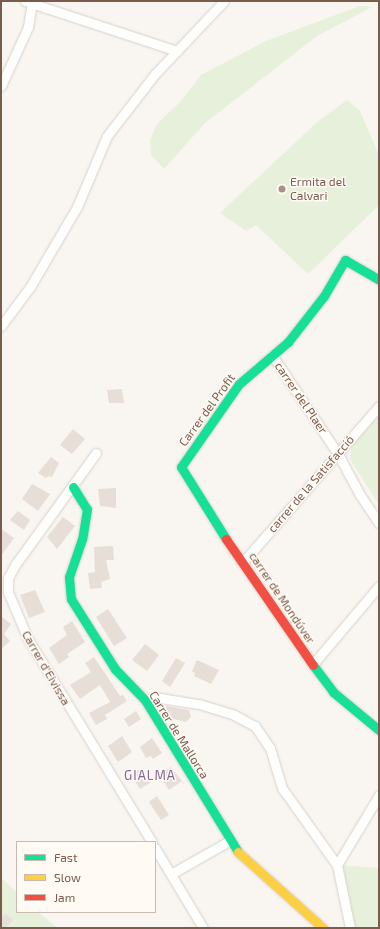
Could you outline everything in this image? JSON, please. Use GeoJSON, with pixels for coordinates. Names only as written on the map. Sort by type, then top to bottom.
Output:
{"type":"FeatureCollection","features":[{"type":"Feature","properties":{"kind":"street"},"geometry":{"type":"LineString","coordinates":[[1,326],[30,287],[77,207],[107,136],[177,51],[224,1]]}},
{"type":"Feature","properties":{"kind":"street"},"geometry":{"type":"LineString","coordinates":[[1,86],[28,27],[30,2],[177,51]]}},
{"type":"Feature","properties":{"kind":"street","name":"Carrer del Profit"},"geometry":{"type":"LineString","coordinates":[[181,467],[239,384],[288,342],[319,302],[345,260],[379,280]]}},
{"type":"Feature","properties":{"kind":"street","name":"carrer del Plaer"},"geometry":{"type":"LineString","coordinates":[[272,355],[338,454],[360,495],[379,523]]}},
{"type":"Feature","properties":{"kind":"street","name":"carrer de la Satisfacció"},"geometry":{"type":"LineString","coordinates":[[243,562],[379,406]]}},
{"type":"Feature","properties":{"kind":"street","name":"Carrer d'Eivissa"},"geometry":{"type":"LineString","coordinates":[[96,454],[15,565],[8,578],[8,592],[28,639],[151,841]]}},
{"type":"Feature","properties":{"kind":"street","name":"carrer de Mondúver"},"geometry":{"type":"LineString","coordinates":[[181,467],[195,493],[333,692],[379,730]]}},
{"type":"Feature","properties":{"kind":"street","name":"Carrer de Mallorca"},"geometry":{"type":"LineString","coordinates":[[73,487],[87,509],[82,539],[69,577],[71,599],[115,669],[146,700],[235,849],[323,928]]}},
{"type":"Feature","properties":{"kind":"street"},"geometry":{"type":"LineString","coordinates":[[313,664],[379,586]]}},
{"type":"Feature","properties":{"kind":"street"},"geometry":{"type":"LineString","coordinates":[[146,700],[160,698],[199,704],[234,715],[255,726],[270,748],[282,788],[337,865],[350,928]]}},
{"type":"Feature","properties":{"kind":"street"},"geometry":{"type":"LineString","coordinates":[[337,865],[379,795]]}},
{"type":"Feature","properties":{"kind":"street"},"geometry":{"type":"LineString","coordinates":[[171,874],[229,841]]}},
{"type":"Feature","properties":{"kind":"street"},"geometry":{"type":"LineString","coordinates":[[156,850],[203,928]]}},
{"type":"Feature","properties":{"kind":"green space"},"geometry":{"type":"Polygon","coordinates":[[[360,6],[372,7],[317,36],[205,123],[164,169],[151,155],[150,140],[157,124],[181,101],[201,75],[266,41],[360,6]]]}},
{"type":"Feature","properties":{"kind":"green space"},"geometry":{"type":"Polygon","coordinates":[[[347,100],[360,111],[379,155],[379,205],[308,274],[256,225],[246,231],[220,213],[316,123],[347,100]]]}},
{"type":"Feature","properties":{"kind":"green space"},"geometry":{"type":"Polygon","coordinates":[[[379,415],[379,505],[350,459],[352,445],[379,415]]]}},
{"type":"Feature","properties":{"kind":"green space"},"geometry":{"type":"Polygon","coordinates":[[[337,865],[379,868],[379,928],[350,928],[337,865]]]}},
{"type":"Feature","properties":{"kind":"green space"},"geometry":{"type":"Polygon","coordinates":[[[1,878],[16,891],[16,913],[40,913],[57,928],[1,928],[1,878]]]}},
{"type":"Feature","properties":{"kind":"building"},"geometry":{"type":"Polygon","coordinates":[[[122,389],[124,403],[109,403],[107,390],[122,389]]]}},
{"type":"Feature","properties":{"kind":"building"},"geometry":{"type":"Polygon","coordinates":[[[73,429],[85,439],[72,454],[60,445],[73,429]]]}},
{"type":"Feature","properties":{"kind":"building"},"geometry":{"type":"Polygon","coordinates":[[[51,457],[59,463],[52,477],[49,476],[46,478],[38,473],[51,457]]]}},
{"type":"Feature","properties":{"kind":"building"},"geometry":{"type":"Polygon","coordinates":[[[32,484],[50,494],[38,511],[22,499],[32,484]]]}},
{"type":"Feature","properties":{"kind":"building"},"geometry":{"type":"Polygon","coordinates":[[[116,488],[116,508],[100,506],[98,489],[116,488]]]}},
{"type":"Feature","properties":{"kind":"building"},"geometry":{"type":"Polygon","coordinates":[[[18,511],[30,520],[24,530],[10,520],[18,511]]]}},
{"type":"Feature","properties":{"kind":"building"},"geometry":{"type":"Polygon","coordinates":[[[63,517],[75,526],[57,549],[47,537],[63,517]]]}},
{"type":"Feature","properties":{"kind":"building"},"geometry":{"type":"Polygon","coordinates":[[[1,529],[14,538],[1,556],[1,529]]]}},
{"type":"Feature","properties":{"kind":"building"},"geometry":{"type":"Polygon","coordinates":[[[113,546],[114,560],[106,560],[110,579],[101,582],[102,588],[90,589],[88,573],[95,572],[94,547],[113,546]]]}},
{"type":"Feature","properties":{"kind":"building"},"geometry":{"type":"Polygon","coordinates":[[[35,590],[45,612],[29,618],[20,595],[35,590]]]}},
{"type":"Feature","properties":{"kind":"building"},"geometry":{"type":"Polygon","coordinates":[[[108,609],[127,638],[114,646],[96,617],[108,609]]]}},
{"type":"Feature","properties":{"kind":"building"},"geometry":{"type":"Polygon","coordinates":[[[1,616],[11,624],[4,634],[10,641],[1,649],[1,616]]]}},
{"type":"Feature","properties":{"kind":"building"},"geometry":{"type":"Polygon","coordinates":[[[72,621],[85,642],[67,654],[69,657],[59,664],[49,648],[67,635],[63,627],[72,621]]]}},
{"type":"Feature","properties":{"kind":"building"},"geometry":{"type":"Polygon","coordinates":[[[145,644],[159,655],[147,671],[132,660],[145,644]]]}},
{"type":"Feature","properties":{"kind":"building"},"geometry":{"type":"Polygon","coordinates":[[[94,657],[120,696],[123,695],[127,701],[105,715],[107,719],[96,725],[89,713],[110,702],[100,685],[80,699],[70,685],[91,672],[85,663],[94,657]]]}},
{"type":"Feature","properties":{"kind":"building"},"geometry":{"type":"Polygon","coordinates":[[[176,658],[185,663],[170,687],[162,681],[176,658]]]}},
{"type":"Feature","properties":{"kind":"building"},"geometry":{"type":"Polygon","coordinates":[[[197,660],[219,670],[211,684],[194,676],[195,673],[192,671],[197,660]]]}},
{"type":"Feature","properties":{"kind":"building"},"geometry":{"type":"Polygon","coordinates":[[[166,706],[189,710],[191,717],[186,722],[165,717],[166,706]]]}},
{"type":"Feature","properties":{"kind":"building"},"geometry":{"type":"Polygon","coordinates":[[[136,711],[141,719],[129,727],[124,719],[136,711]]]}},
{"type":"Feature","properties":{"kind":"building"},"geometry":{"type":"Polygon","coordinates":[[[122,736],[132,752],[118,762],[108,746],[122,736]]]}},
{"type":"Feature","properties":{"kind":"building"},"geometry":{"type":"Polygon","coordinates":[[[152,738],[162,753],[153,759],[151,756],[146,758],[140,747],[152,738]]]}},
{"type":"Feature","properties":{"kind":"building"},"geometry":{"type":"Polygon","coordinates":[[[171,767],[182,781],[169,790],[159,775],[171,767]]]}},
{"type":"Feature","properties":{"kind":"building"},"geometry":{"type":"Polygon","coordinates":[[[140,769],[150,783],[140,789],[131,775],[140,769]]]}},
{"type":"Feature","properties":{"kind":"building"},"geometry":{"type":"Polygon","coordinates":[[[157,796],[169,815],[161,820],[149,802],[157,796]]]}},
{"type":"Feature","properties":{"kind":"building"},"geometry":{"type":"Polygon","coordinates":[[[5,914],[13,920],[5,928],[1,928],[1,918],[5,914]]]}},
{"type":"Feature","properties":{"kind":"traffic: fast"},"geometry":{"type":"LineString","coordinates":[[226,539],[181,467],[239,384],[288,342],[324,296],[345,260],[379,280]]}},
{"type":"Feature","properties":{"kind":"traffic: fast"},"geometry":{"type":"LineString","coordinates":[[73,487],[87,509],[82,539],[69,577],[71,599],[115,669],[145,700],[238,852]]}},
{"type":"Feature","properties":{"kind":"traffic: fast"},"geometry":{"type":"LineString","coordinates":[[313,665],[333,692],[379,730]]}},
{"type":"Feature","properties":{"kind":"traffic: slow"},"geometry":{"type":"LineString","coordinates":[[238,852],[323,928]]}},
{"type":"Feature","properties":{"kind":"traffic: jam"},"geometry":{"type":"LineString","coordinates":[[226,539],[313,665]]}},
{"type":"Feature","properties":{"kind":"place","name":"Ermita del Calvari"},"geometry":{"type":"Point","coordinates":[282,189]}},
{"type":"Feature","properties":{"kind":"district","name":"GIALMA"},"geometry":{"type":"Point","coordinates":[150,775]}}]}
